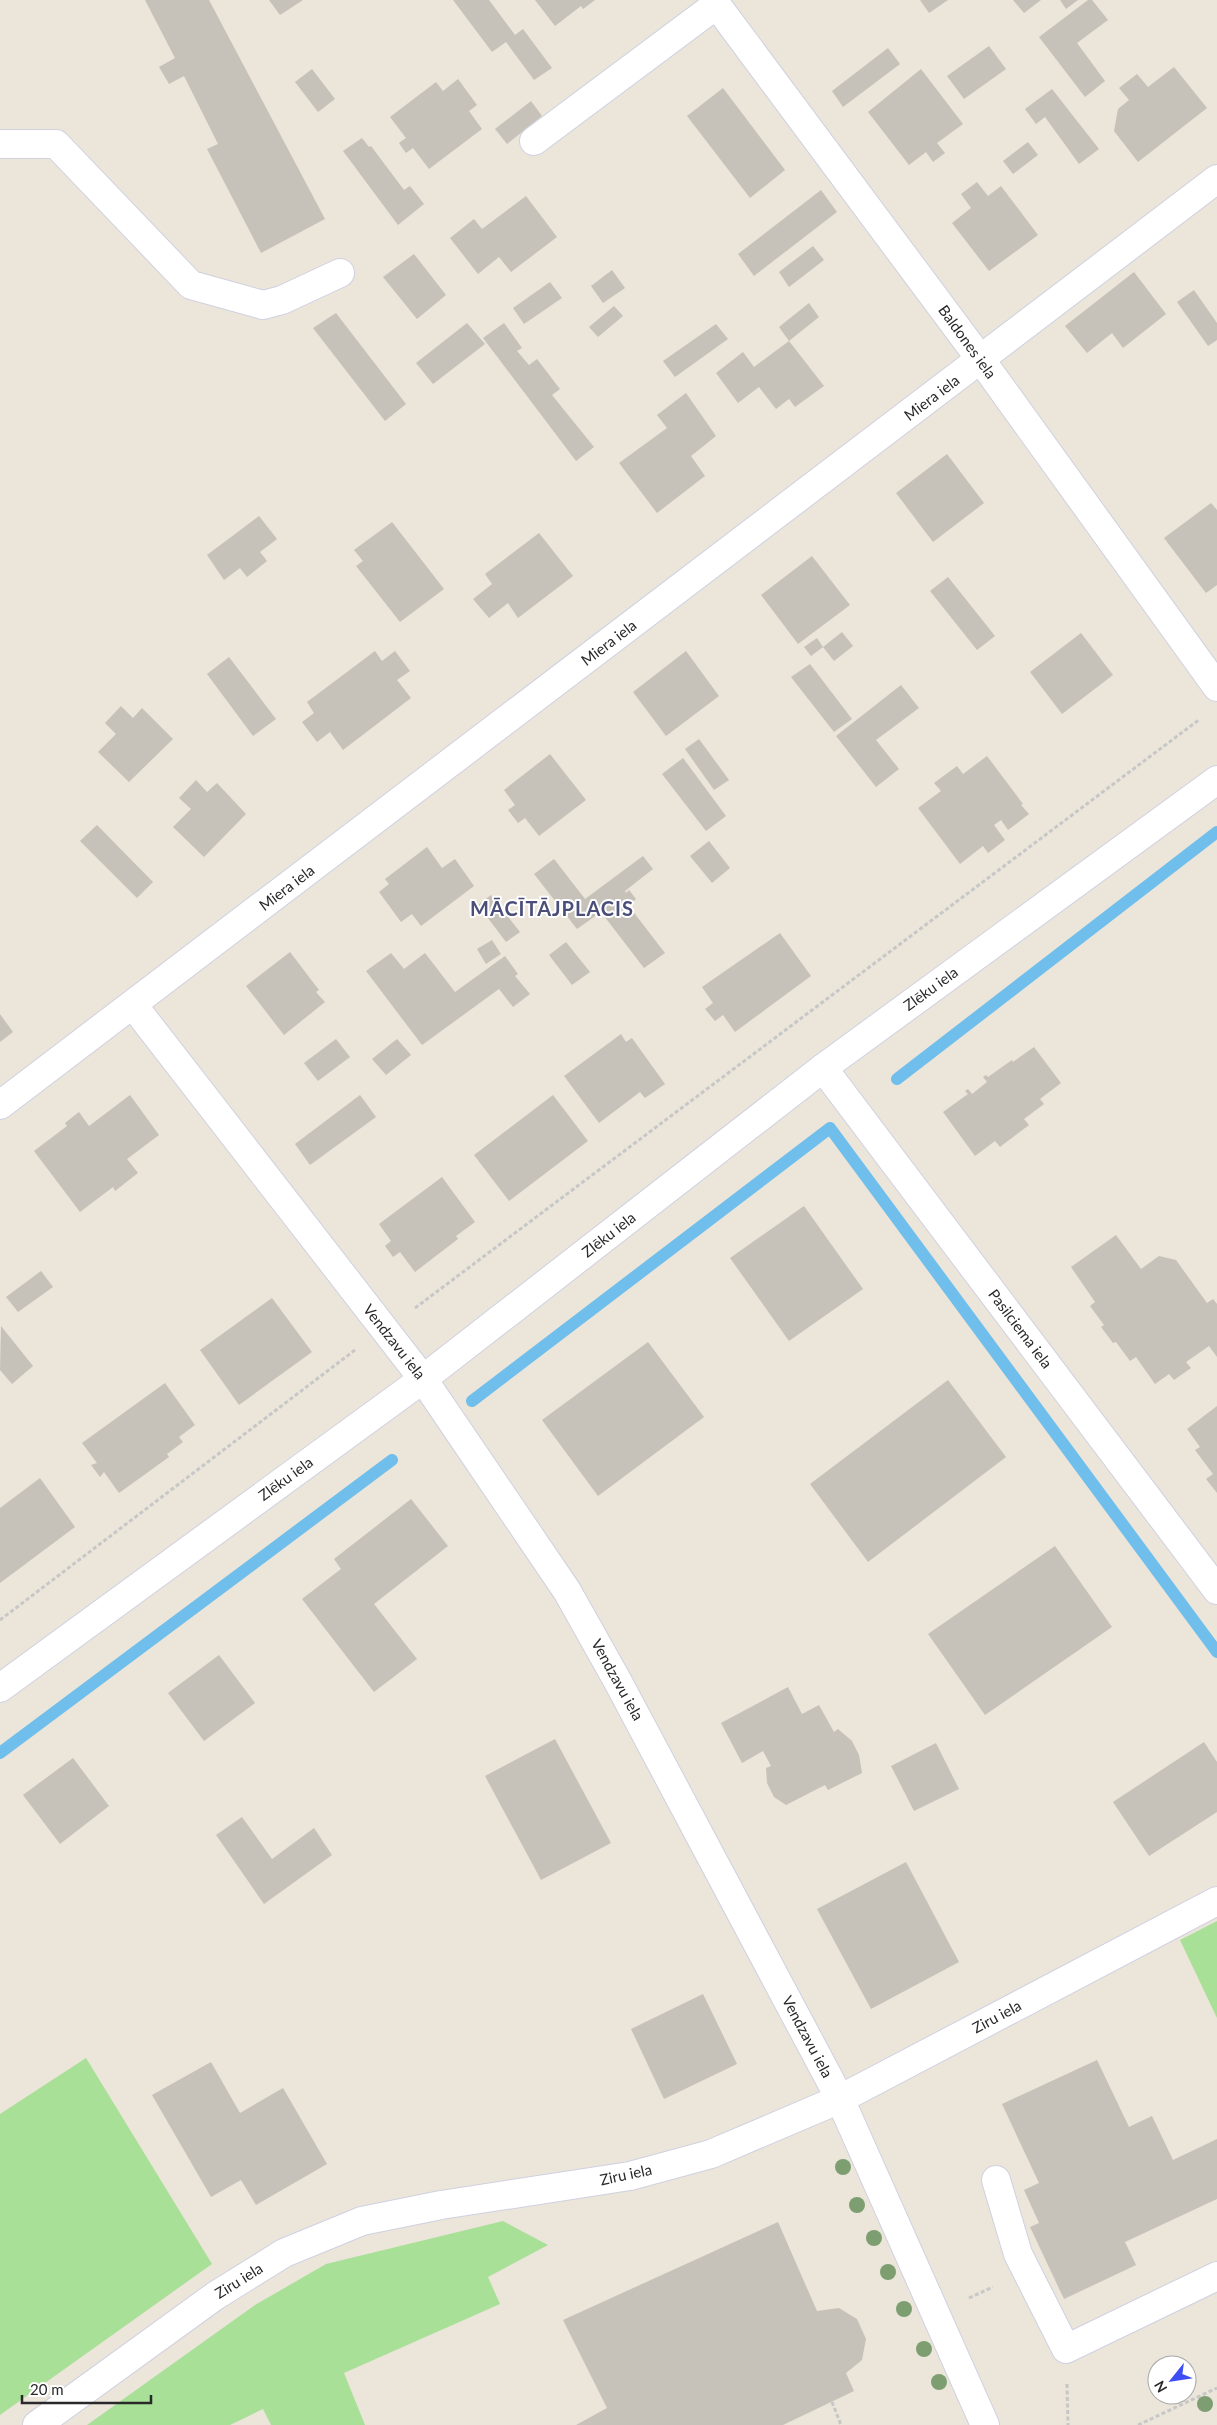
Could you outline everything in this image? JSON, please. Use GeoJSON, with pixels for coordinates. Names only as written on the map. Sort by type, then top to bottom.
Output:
{"type":"FeatureCollection","features":[{"type":"Feature","properties":{"kind":"street"},"geometry":{"type":"LineString","coordinates":[[534,141],[715,2]]}},
{"type":"Feature","properties":{"kind":"street","name":"Baldones iela"},"geometry":{"type":"LineString","coordinates":[[715,2],[981,360],[1217,687]]}},
{"type":"Feature","properties":{"kind":"street"},"geometry":{"type":"LineString","coordinates":[[0,144],[56,144],[191,285],[263,305],[282,300],[340,273]]}},
{"type":"Feature","properties":{"kind":"street","name":"Miera iela"},"geometry":{"type":"LineString","coordinates":[[0,1105],[1217,179]]}},
{"type":"Feature","properties":{"kind":"street","name":"Zlēku iela"},"geometry":{"type":"LineString","coordinates":[[0,1688],[424,1379],[824,1068],[1217,780]]}},
{"type":"Feature","properties":{"kind":"street","name":"Vendzavu iela"},"geometry":{"type":"LineString","coordinates":[[133,1005],[424,1379],[567,1591],[617,1680],[840,2099],[985,2425]]}},
{"type":"Feature","properties":{"kind":"street","name":"Pasilciema iela"},"geometry":{"type":"LineString","coordinates":[[824,1068],[1217,1590]]}},
{"type":"Feature","properties":{"kind":"street","name":"Ziru iela"},"geometry":{"type":"LineString","coordinates":[[37,2425],[215,2296],[284,2252],[362,2221],[441,2205],[630,2176],[711,2154],[840,2099],[1217,1901]]}},
{"type":"Feature","properties":{"kind":"street"},"geometry":{"type":"LineString","coordinates":[[996,2180],[1018,2254],[1066,2349],[1217,2276]]}},
{"type":"Feature","properties":{"kind":"path"},"geometry":{"type":"LineString","coordinates":[[0,1620],[383,1328],[413,1309],[1200,718]]}},
{"type":"Feature","properties":{"kind":"path"},"geometry":{"type":"LineString","coordinates":[[1138,2425],[1217,2388]]}},
{"type":"Feature","properties":{"kind":"path"},"geometry":{"type":"LineString","coordinates":[[832,2402],[841,2425]]}},
{"type":"Feature","properties":{"kind":"green space"},"geometry":{"type":"Polygon","coordinates":[[[1217,1921],[1217,2018],[1180,1940],[1217,1921]]]}},
{"type":"Feature","properties":{"kind":"green space"},"geometry":{"type":"Polygon","coordinates":[[[86,2058],[212,2264],[0,2415],[0,2114],[86,2058]]]}},
{"type":"Feature","properties":{"kind":"green space"},"geometry":{"type":"Polygon","coordinates":[[[503,2221],[548,2245],[488,2277],[500,2304],[344,2373],[365,2425],[271,2425],[263,2409],[230,2425],[87,2425],[255,2305],[326,2264],[503,2221]]]}},
{"type":"Feature","properties":{"kind":"building"},"geometry":{"type":"Polygon","coordinates":[[[145,0],[209,0],[325,219],[261,253],[207,149],[218,144],[184,76],[169,84],[159,67],[175,58],[145,0]]]}},
{"type":"Feature","properties":{"kind":"building"},"geometry":{"type":"Polygon","coordinates":[[[269,0],[303,0],[280,15],[269,0]]]}},
{"type":"Feature","properties":{"kind":"building"},"geometry":{"type":"Polygon","coordinates":[[[453,0],[489,0],[515,35],[523,29],[552,68],[534,80],[506,42],[492,52],[453,0]]]}},
{"type":"Feature","properties":{"kind":"building"},"geometry":{"type":"Polygon","coordinates":[[[535,0],[595,0],[583,9],[581,6],[555,26],[535,0]]]}},
{"type":"Feature","properties":{"kind":"building"},"geometry":{"type":"Polygon","coordinates":[[[920,0],[948,0],[929,13],[920,0]]]}},
{"type":"Feature","properties":{"kind":"building"},"geometry":{"type":"Polygon","coordinates":[[[1013,0],[1041,0],[1024,13],[1013,0]]]}},
{"type":"Feature","properties":{"kind":"building"},"geometry":{"type":"Polygon","coordinates":[[[1060,0],[1078,0],[1066,9],[1060,0]]]}},
{"type":"Feature","properties":{"kind":"building"},"geometry":{"type":"Polygon","coordinates":[[[1088,0],[1092,0],[1108,20],[1077,43],[1105,81],[1085,97],[1039,37],[1088,0]]]}},
{"type":"Feature","properties":{"kind":"building"},"geometry":{"type":"Polygon","coordinates":[[[989,46],[1006,69],[964,99],[947,76],[989,46]]]}},
{"type":"Feature","properties":{"kind":"building"},"geometry":{"type":"Polygon","coordinates":[[[888,48],[900,64],[843,107],[832,91],[888,48]]]}},
{"type":"Feature","properties":{"kind":"building"},"geometry":{"type":"Polygon","coordinates":[[[1174,67],[1207,108],[1138,162],[1114,131],[1118,109],[1129,100],[1119,88],[1137,74],[1148,87],[1174,67]]]}},
{"type":"Feature","properties":{"kind":"building"},"geometry":{"type":"Polygon","coordinates":[[[312,69],[335,99],[318,112],[295,82],[312,69]]]}},
{"type":"Feature","properties":{"kind":"building"},"geometry":{"type":"Polygon","coordinates":[[[921,69],[963,124],[937,143],[945,153],[933,162],[926,152],[909,165],[868,112],[921,69]]]}},
{"type":"Feature","properties":{"kind":"building"},"geometry":{"type":"Polygon","coordinates":[[[458,79],[477,105],[469,111],[482,129],[429,169],[413,148],[406,153],[399,143],[406,138],[390,117],[436,82],[443,91],[458,79]]]}},
{"type":"Feature","properties":{"kind":"building"},"geometry":{"type":"Polygon","coordinates":[[[723,88],[785,170],[750,198],[687,116],[723,88]]]}},
{"type":"Feature","properties":{"kind":"building"},"geometry":{"type":"Polygon","coordinates":[[[1052,89],[1099,149],[1079,164],[1045,117],[1036,124],[1025,109],[1052,89]]]}},
{"type":"Feature","properties":{"kind":"building"},"geometry":{"type":"Polygon","coordinates":[[[531,101],[542,116],[507,144],[495,129],[531,101]]]}},
{"type":"Feature","properties":{"kind":"building"},"geometry":{"type":"Polygon","coordinates":[[[362,138],[369,147],[371,146],[404,190],[410,186],[424,204],[398,225],[343,151],[362,138]]]}},
{"type":"Feature","properties":{"kind":"building"},"geometry":{"type":"Polygon","coordinates":[[[1028,142],[1038,155],[1013,174],[1003,161],[1028,142]]]}},
{"type":"Feature","properties":{"kind":"building"},"geometry":{"type":"Polygon","coordinates":[[[977,182],[988,196],[1001,186],[1038,235],[989,271],[952,223],[971,208],[961,194],[977,182]]]}},
{"type":"Feature","properties":{"kind":"building"},"geometry":{"type":"Polygon","coordinates":[[[821,190],[837,212],[754,276],[738,254],[821,190]]]}},
{"type":"Feature","properties":{"kind":"building"},"geometry":{"type":"Polygon","coordinates":[[[526,196],[557,237],[511,272],[499,257],[478,274],[450,238],[474,219],[482,229],[526,196]]]}},
{"type":"Feature","properties":{"kind":"building"},"geometry":{"type":"Polygon","coordinates":[[[813,246],[824,260],[789,287],[779,272],[813,246]]]}},
{"type":"Feature","properties":{"kind":"building"},"geometry":{"type":"Polygon","coordinates":[[[414,254],[446,295],[417,319],[383,277],[414,254]]]}},
{"type":"Feature","properties":{"kind":"building"},"geometry":{"type":"Polygon","coordinates":[[[612,270],[625,288],[603,303],[591,286],[612,270]]]}},
{"type":"Feature","properties":{"kind":"building"},"geometry":{"type":"Polygon","coordinates":[[[1134,272],[1166,314],[1123,348],[1112,333],[1087,353],[1065,326],[1134,272]]]}},
{"type":"Feature","properties":{"kind":"building"},"geometry":{"type":"Polygon","coordinates":[[[550,282],[562,298],[524,324],[513,308],[550,282]]]}},
{"type":"Feature","properties":{"kind":"building"},"geometry":{"type":"Polygon","coordinates":[[[1194,290],[1217,323],[1217,340],[1208,346],[1177,302],[1194,290]]]}},
{"type":"Feature","properties":{"kind":"building"},"geometry":{"type":"Polygon","coordinates":[[[809,303],[819,317],[789,341],[779,327],[809,303]]]}},
{"type":"Feature","properties":{"kind":"building"},"geometry":{"type":"Polygon","coordinates":[[[614,306],[623,316],[598,337],[589,327],[614,306]]]}},
{"type":"Feature","properties":{"kind":"building"},"geometry":{"type":"Polygon","coordinates":[[[336,313],[406,404],[385,421],[313,328],[336,313]]]}},
{"type":"Feature","properties":{"kind":"building"},"geometry":{"type":"Polygon","coordinates":[[[467,323],[485,344],[433,384],[416,363],[467,323]]]}},
{"type":"Feature","properties":{"kind":"building"},"geometry":{"type":"Polygon","coordinates":[[[504,323],[522,348],[517,351],[529,365],[537,359],[560,389],[552,395],[594,447],[576,461],[483,338],[504,323]]]}},
{"type":"Feature","properties":{"kind":"building"},"geometry":{"type":"Polygon","coordinates":[[[716,324],[728,339],[675,377],[663,361],[716,324]]]}},
{"type":"Feature","properties":{"kind":"building"},"geometry":{"type":"Polygon","coordinates":[[[789,341],[824,386],[795,407],[789,399],[776,409],[759,387],[738,403],[716,373],[743,352],[754,367],[789,341]]]}},
{"type":"Feature","properties":{"kind":"building"},"geometry":{"type":"Polygon","coordinates":[[[686,393],[716,436],[691,456],[705,476],[657,513],[619,463],[667,428],[657,415],[686,393]]]}},
{"type":"Feature","properties":{"kind":"building"},"geometry":{"type":"Polygon","coordinates":[[[947,454],[984,503],[933,542],[896,493],[947,454]]]}},
{"type":"Feature","properties":{"kind":"building"},"geometry":{"type":"Polygon","coordinates":[[[1211,503],[1217,510],[1217,585],[1206,593],[1164,538],[1211,503]]]}},
{"type":"Feature","properties":{"kind":"building"},"geometry":{"type":"Polygon","coordinates":[[[259,516],[277,539],[260,552],[267,561],[247,577],[240,568],[224,580],[207,555],[259,516]]]}},
{"type":"Feature","properties":{"kind":"building"},"geometry":{"type":"Polygon","coordinates":[[[392,522],[444,589],[400,622],[356,566],[363,561],[354,550],[392,522]]]}},
{"type":"Feature","properties":{"kind":"building"},"geometry":{"type":"Polygon","coordinates":[[[539,533],[573,576],[518,618],[508,603],[489,618],[473,599],[492,584],[485,574],[539,533]]]}},
{"type":"Feature","properties":{"kind":"building"},"geometry":{"type":"Polygon","coordinates":[[[812,556],[850,605],[798,644],[761,595],[812,556]]]}},
{"type":"Feature","properties":{"kind":"building"},"geometry":{"type":"Polygon","coordinates":[[[948,577],[995,636],[977,650],[930,591],[948,577]]]}},
{"type":"Feature","properties":{"kind":"building"},"geometry":{"type":"Polygon","coordinates":[[[842,632],[853,646],[834,661],[823,647],[842,632]]]}},
{"type":"Feature","properties":{"kind":"building"},"geometry":{"type":"Polygon","coordinates":[[[1081,633],[1113,675],[1062,714],[1030,672],[1081,633]]]}},
{"type":"Feature","properties":{"kind":"building"},"geometry":{"type":"Polygon","coordinates":[[[817,638],[823,647],[811,656],[804,647],[817,638]]]}},
{"type":"Feature","properties":{"kind":"building"},"geometry":{"type":"Polygon","coordinates":[[[375,651],[382,661],[395,651],[410,671],[397,680],[411,698],[343,750],[330,732],[317,742],[302,722],[314,713],[307,702],[375,651]]]}},
{"type":"Feature","properties":{"kind":"building"},"geometry":{"type":"Polygon","coordinates":[[[686,651],[719,696],[666,736],[633,692],[686,651]]]}},
{"type":"Feature","properties":{"kind":"building"},"geometry":{"type":"Polygon","coordinates":[[[229,657],[276,719],[253,736],[207,674],[229,657]]]}},
{"type":"Feature","properties":{"kind":"building"},"geometry":{"type":"Polygon","coordinates":[[[810,664],[852,719],[834,732],[791,677],[810,664]]]}},
{"type":"Feature","properties":{"kind":"building"},"geometry":{"type":"Polygon","coordinates":[[[901,685],[919,708],[876,740],[899,769],[876,787],[836,736],[901,685]]]}},
{"type":"Feature","properties":{"kind":"building"},"geometry":{"type":"Polygon","coordinates":[[[121,706],[133,718],[142,708],[173,739],[129,782],[98,752],[116,734],[105,723],[121,706]]]}},
{"type":"Feature","properties":{"kind":"building"},"geometry":{"type":"Polygon","coordinates":[[[699,739],[729,780],[714,790],[685,749],[699,739]]]}},
{"type":"Feature","properties":{"kind":"building"},"geometry":{"type":"Polygon","coordinates":[[[550,754],[586,800],[539,836],[525,818],[518,823],[508,810],[515,805],[504,790],[550,754]]]}},
{"type":"Feature","properties":{"kind":"building"},"geometry":{"type":"Polygon","coordinates":[[[987,756],[1029,814],[1008,830],[1001,820],[994,825],[1005,840],[988,853],[983,846],[960,864],[918,808],[941,791],[934,783],[957,766],[963,774],[987,756]]]}},
{"type":"Feature","properties":{"kind":"building"},"geometry":{"type":"Polygon","coordinates":[[[683,758],[726,816],[706,831],[662,774],[683,758]]]}},
{"type":"Feature","properties":{"kind":"building"},"geometry":{"type":"Polygon","coordinates":[[[196,780],[207,792],[217,783],[246,814],[204,857],[173,827],[191,809],[179,798],[196,780]]]}},
{"type":"Feature","properties":{"kind":"building"},"geometry":{"type":"Polygon","coordinates":[[[97,825],[153,882],[137,898],[80,841],[97,825]]]}},
{"type":"Feature","properties":{"kind":"building"},"geometry":{"type":"Polygon","coordinates":[[[709,841],[730,868],[712,883],[690,856],[709,841]]]}},
{"type":"Feature","properties":{"kind":"building"},"geometry":{"type":"Polygon","coordinates":[[[427,847],[442,868],[455,859],[474,886],[421,926],[412,914],[401,922],[379,892],[389,884],[385,879],[427,847]]]}},
{"type":"Feature","properties":{"kind":"building"},"geometry":{"type":"Polygon","coordinates":[[[643,856],[653,869],[625,891],[626,893],[629,890],[636,899],[628,905],[665,953],[644,968],[601,912],[577,929],[534,874],[554,859],[585,899],[643,856]]]}},
{"type":"Feature","properties":{"kind":"building"},"geometry":{"type":"Polygon","coordinates":[[[491,895],[520,932],[506,942],[478,905],[491,895]]]}},
{"type":"Feature","properties":{"kind":"building"},"geometry":{"type":"Polygon","coordinates":[[[780,933],[811,976],[735,1032],[723,1015],[715,1021],[705,1009],[713,1003],[702,987],[780,933]]]}},
{"type":"Feature","properties":{"kind":"building"},"geometry":{"type":"Polygon","coordinates":[[[492,940],[501,954],[486,964],[477,949],[492,940]]]}},
{"type":"Feature","properties":{"kind":"building"},"geometry":{"type":"Polygon","coordinates":[[[566,942],[590,972],[572,985],[549,955],[566,942]]]}},
{"type":"Feature","properties":{"kind":"building"},"geometry":{"type":"Polygon","coordinates":[[[290,952],[319,990],[316,992],[325,1002],[284,1035],[246,986],[290,952]]]}},
{"type":"Feature","properties":{"kind":"building"},"geometry":{"type":"Polygon","coordinates":[[[391,953],[404,969],[425,953],[455,992],[505,956],[518,974],[515,976],[530,994],[513,1007],[499,989],[422,1045],[366,971],[391,953]]]}},
{"type":"Feature","properties":{"kind":"building"},"geometry":{"type":"Polygon","coordinates":[[[0,1014],[13,1032],[0,1042],[0,1014]]]}},
{"type":"Feature","properties":{"kind":"building"},"geometry":{"type":"Polygon","coordinates":[[[621,1034],[626,1042],[632,1038],[665,1084],[645,1098],[640,1092],[599,1123],[564,1076],[621,1034]]]}},
{"type":"Feature","properties":{"kind":"building"},"geometry":{"type":"Polygon","coordinates":[[[336,1039],[350,1057],[318,1081],[304,1063],[336,1039]]]}},
{"type":"Feature","properties":{"kind":"building"},"geometry":{"type":"Polygon","coordinates":[[[397,1039],[411,1055],[386,1075],[372,1059],[397,1039]]]}},
{"type":"Feature","properties":{"kind":"building"},"geometry":{"type":"Polygon","coordinates":[[[1034,1047],[1061,1083],[1040,1099],[1044,1104],[1024,1119],[1029,1125],[1000,1147],[995,1141],[975,1156],[943,1112],[968,1094],[965,1091],[968,1089],[972,1094],[987,1082],[983,1077],[986,1075],[988,1077],[1034,1047]]]}},
{"type":"Feature","properties":{"kind":"building"},"geometry":{"type":"Polygon","coordinates":[[[130,1095],[159,1135],[127,1159],[138,1173],[115,1191],[113,1187],[80,1212],[34,1151],[67,1126],[65,1123],[79,1112],[89,1126],[130,1095]]]}},
{"type":"Feature","properties":{"kind":"building"},"geometry":{"type":"Polygon","coordinates":[[[360,1095],[376,1117],[310,1165],[295,1144],[360,1095]]]}},
{"type":"Feature","properties":{"kind":"building"},"geometry":{"type":"Polygon","coordinates":[[[553,1095],[588,1141],[509,1201],[474,1155],[553,1095]]]}},
{"type":"Feature","properties":{"kind":"building"},"geometry":{"type":"Polygon","coordinates":[[[442,1177],[475,1222],[456,1236],[458,1239],[415,1272],[400,1252],[393,1257],[385,1246],[391,1241],[379,1224],[442,1177]]]}},
{"type":"Feature","properties":{"kind":"building"},"geometry":{"type":"Polygon","coordinates":[[[804,1206],[863,1289],[789,1341],[730,1258],[804,1206]]]}},
{"type":"Feature","properties":{"kind":"building"},"geometry":{"type":"Polygon","coordinates":[[[1116,1235],[1141,1269],[1159,1256],[1176,1260],[1207,1303],[1213,1299],[1217,1304],[1217,1357],[1209,1346],[1186,1362],[1191,1368],[1174,1380],[1169,1374],[1155,1384],[1136,1357],[1130,1361],[1116,1342],[1113,1343],[1101,1327],[1104,1325],[1090,1306],[1095,1302],[1071,1267],[1116,1235]]]}},
{"type":"Feature","properties":{"kind":"building"},"geometry":{"type":"Polygon","coordinates":[[[41,1271],[53,1287],[18,1312],[6,1297],[41,1271]]]}},
{"type":"Feature","properties":{"kind":"building"},"geometry":{"type":"Polygon","coordinates":[[[272,1298],[312,1352],[239,1405],[200,1350],[272,1298]]]}},
{"type":"Feature","properties":{"kind":"building"},"geometry":{"type":"Polygon","coordinates":[[[1,1326],[33,1366],[12,1384],[0,1370],[1,1326]]]}},
{"type":"Feature","properties":{"kind":"building"},"geometry":{"type":"Polygon","coordinates":[[[648,1342],[704,1417],[598,1496],[542,1420],[648,1342]]]}},
{"type":"Feature","properties":{"kind":"building"},"geometry":{"type":"Polygon","coordinates":[[[948,1380],[1006,1457],[868,1562],[810,1484],[948,1380]]]}},
{"type":"Feature","properties":{"kind":"building"},"geometry":{"type":"Polygon","coordinates":[[[165,1383],[195,1425],[179,1437],[183,1442],[167,1454],[169,1457],[119,1493],[104,1472],[100,1477],[91,1465],[97,1463],[82,1443],[165,1383]]]}},
{"type":"Feature","properties":{"kind":"building"},"geometry":{"type":"Polygon","coordinates":[[[1217,1406],[1217,1493],[1206,1479],[1213,1474],[1195,1450],[1200,1447],[1187,1429],[1217,1406]]]}},
{"type":"Feature","properties":{"kind":"building"},"geometry":{"type":"Polygon","coordinates":[[[40,1478],[75,1527],[0,1583],[0,1508],[40,1478]]]}},
{"type":"Feature","properties":{"kind":"building"},"geometry":{"type":"Polygon","coordinates":[[[411,1499],[448,1546],[374,1604],[417,1659],[374,1692],[302,1599],[341,1569],[334,1559],[411,1499]]]}},
{"type":"Feature","properties":{"kind":"building"},"geometry":{"type":"Polygon","coordinates":[[[1055,1546],[1112,1627],[985,1715],[928,1634],[1055,1546]]]}},
{"type":"Feature","properties":{"kind":"building"},"geometry":{"type":"Polygon","coordinates":[[[219,1655],[255,1703],[204,1741],[168,1693],[219,1655]]]}},
{"type":"Feature","properties":{"kind":"building"},"geometry":{"type":"Polygon","coordinates":[[[788,1687],[802,1714],[819,1705],[834,1732],[838,1729],[852,1741],[859,1755],[862,1773],[828,1790],[825,1785],[786,1805],[774,1797],[767,1783],[766,1768],[771,1766],[763,1751],[742,1763],[721,1723],[788,1687]]]}},
{"type":"Feature","properties":{"kind":"building"},"geometry":{"type":"Polygon","coordinates":[[[555,1739],[611,1843],[541,1880],[485,1776],[555,1739]]]}},
{"type":"Feature","properties":{"kind":"building"},"geometry":{"type":"Polygon","coordinates":[[[1204,1742],[1217,1762],[1217,1812],[1149,1856],[1113,1802],[1204,1742]]]}},
{"type":"Feature","properties":{"kind":"building"},"geometry":{"type":"Polygon","coordinates":[[[936,1743],[959,1789],[914,1811],[891,1766],[936,1743]]]}},
{"type":"Feature","properties":{"kind":"building"},"geometry":{"type":"Polygon","coordinates":[[[73,1758],[109,1806],[60,1844],[23,1795],[73,1758]]]}},
{"type":"Feature","properties":{"kind":"building"},"geometry":{"type":"Polygon","coordinates":[[[242,1817],[272,1859],[314,1828],[332,1855],[264,1904],[216,1835],[242,1817]]]}},
{"type":"Feature","properties":{"kind":"building"},"geometry":{"type":"Polygon","coordinates":[[[906,1862],[959,1962],[871,2009],[817,1909],[906,1862]]]}},
{"type":"Feature","properties":{"kind":"building"},"geometry":{"type":"Polygon","coordinates":[[[703,1994],[737,2064],[664,2099],[631,2029],[703,1994]]]}},
{"type":"Feature","properties":{"kind":"building"},"geometry":{"type":"Polygon","coordinates":[[[1097,2060],[1129,2127],[1152,2116],[1173,2160],[1217,2139],[1217,2199],[1125,2242],[1136,2265],[1064,2299],[1030,2227],[1039,2223],[1024,2190],[1039,2183],[1002,2104],[1097,2060]]]}},
{"type":"Feature","properties":{"kind":"building"},"geometry":{"type":"Polygon","coordinates":[[[211,2062],[240,2113],[283,2088],[327,2164],[256,2205],[241,2180],[211,2197],[152,2095],[211,2062]]]}},
{"type":"Feature","properties":{"kind":"building"},"geometry":{"type":"Polygon","coordinates":[[[778,2222],[817,2311],[839,2308],[857,2319],[866,2339],[862,2360],[846,2373],[854,2391],[783,2425],[576,2425],[607,2408],[563,2320],[778,2222]]]}},
{"type":"Feature","properties":{"kind":"waterway"},"geometry":{"type":"LineString","coordinates":[[897,1079],[1217,832]]}},
{"type":"Feature","properties":{"kind":"waterway"},"geometry":{"type":"LineString","coordinates":[[472,1401],[830,1128],[1217,1652]]}},
{"type":"Feature","properties":{"kind":"waterway"},"geometry":{"type":"LineString","coordinates":[[0,1753],[392,1460]]}},
{"type":"Feature","properties":{"kind":"district","name":"MĀCĪTĀJPLACIS"},"geometry":{"type":"Point","coordinates":[552,909]}}]}
